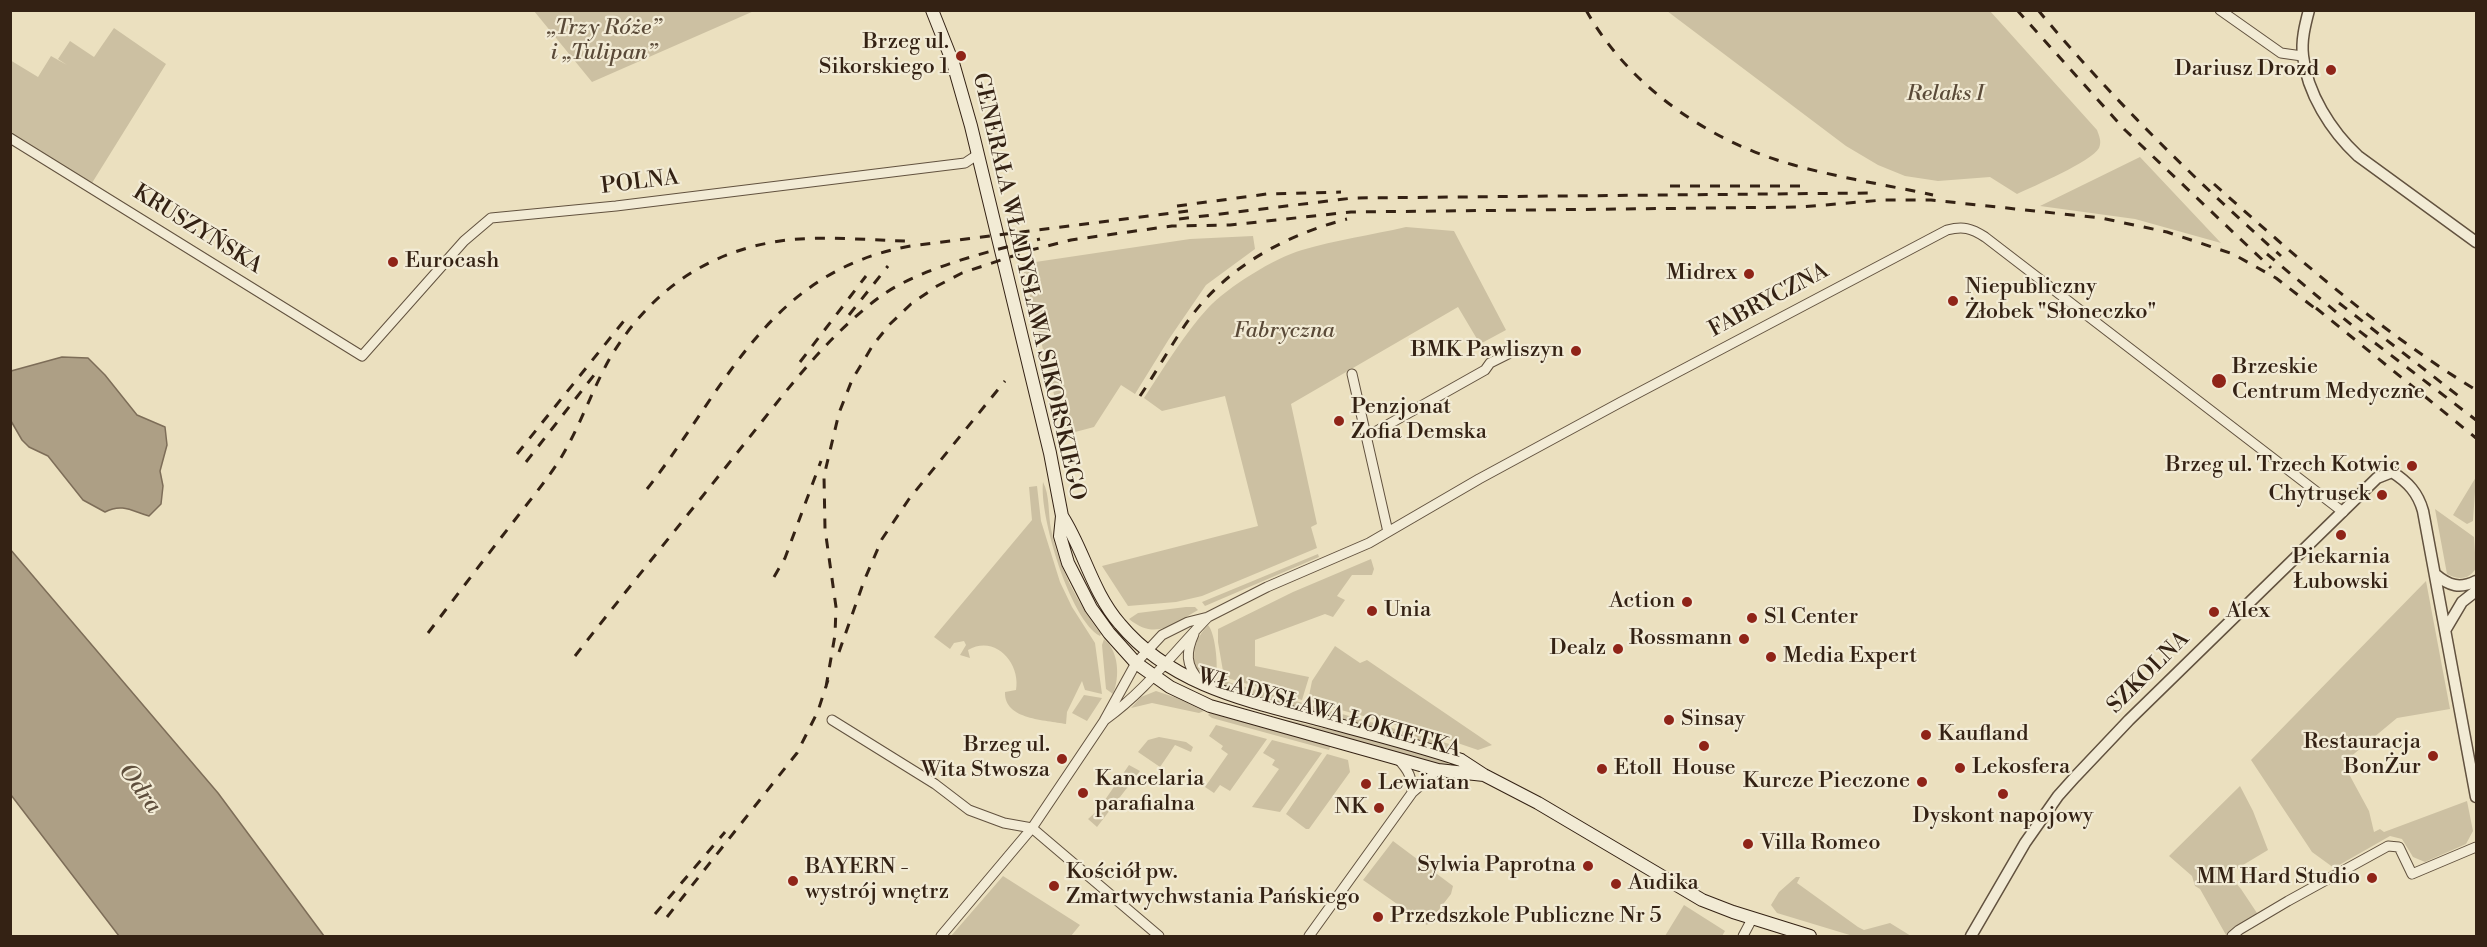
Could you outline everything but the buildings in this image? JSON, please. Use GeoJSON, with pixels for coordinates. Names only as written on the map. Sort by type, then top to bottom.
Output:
{"type":"FeatureCollection","features":[{"type":"Feature","properties":{"kind":"main road","name":"GENERAŁA WŁADYSŁAWA SIKORSKIEGO"},"geometry":{"type":"LineString","coordinates":[[932,10],[953,63],[1050,453],[1062,516],[1060,536],[1077,584],[1108,633],[1136,663]]}},
{"type":"Feature","properties":{"kind":"main road","name":"GENERAŁA WŁADYSŁAWA SIKORSKIEGO"},"geometry":{"type":"LineString","coordinates":[[1062,516],[1097,592],[1120,624],[1165,665]]}},
{"type":"Feature","properties":{"kind":"main road","name":"WŁADYSŁAWA ŁOKIETKA"},"geometry":{"type":"LineString","coordinates":[[1136,663],[1184,696],[1210,706],[1438,770],[1484,776]]}},
{"type":"Feature","properties":{"kind":"main road","name":"WŁADYSŁAWA ŁOKIETKA"},"geometry":{"type":"LineString","coordinates":[[1165,665],[1205,687],[1461,760],[1484,776],[1538,803],[1685,891],[1752,919],[1810,936]]}},
{"type":"Feature","properties":{"kind":"street"},"geometry":{"type":"LineString","coordinates":[[2220,10],[2265,44],[2282,53],[2302,56]]}},
{"type":"Feature","properties":{"kind":"street"},"geometry":{"type":"LineString","coordinates":[[2309,10],[2302,56],[2325,117],[2344,143],[2476,242]]}},
{"type":"Feature","properties":{"kind":"street","name":"KRUSZYŃSKA"},"geometry":{"type":"LineString","coordinates":[[10,138],[362,356]]}},
{"type":"Feature","properties":{"kind":"street","name":"POLNA"},"geometry":{"type":"LineString","coordinates":[[362,356],[464,241],[490,218],[616,206],[965,163],[977,155]]}},
{"type":"Feature","properties":{"kind":"street","name":"FABRYCZNA"},"geometry":{"type":"LineString","coordinates":[[1104,721],[1136,663],[1162,635],[1188,622],[1208,617],[1389,532],[1479,478],[1828,291],[1947,230],[1960,227],[1968,228],[1997,246],[2343,512]]}},
{"type":"Feature","properties":{"kind":"street"},"geometry":{"type":"LineString","coordinates":[[1366,437],[1485,370],[1490,363],[1508,354]]}},
{"type":"Feature","properties":{"kind":"street"},"geometry":{"type":"LineString","coordinates":[[1352,374],[1389,532]]}},
{"type":"Feature","properties":{"kind":"street","name":"SZKOLNA"},"geometry":{"type":"LineString","coordinates":[[1971,936],[2025,843],[2069,783],[2136,712],[2377,478],[2392,472],[2403,479],[2420,499],[2435,574]]}},
{"type":"Feature","properties":{"kind":"street"},"geometry":{"type":"LineString","coordinates":[[2435,574],[2443,581],[2456,586],[2476,581]]}},
{"type":"Feature","properties":{"kind":"street"},"geometry":{"type":"LineString","coordinates":[[2435,574],[2476,797]]}},
{"type":"Feature","properties":{"kind":"street"},"geometry":{"type":"LineString","coordinates":[[2446,629],[2462,602],[2476,591]]}},
{"type":"Feature","properties":{"kind":"street"},"geometry":{"type":"LineString","coordinates":[[2439,599],[2454,604],[2462,602]]}},
{"type":"Feature","properties":{"kind":"street","name":"FABRYCZNA"},"geometry":{"type":"LineString","coordinates":[[1104,721],[1124,706],[1154,677],[1177,648],[1208,617]]}},
{"type":"Feature","properties":{"kind":"street","name":"FABRYCZNA"},"geometry":{"type":"LineString","coordinates":[[1197,628],[1188,648],[1188,661],[1192,673],[1205,687]]}},
{"type":"Feature","properties":{"kind":"street"},"geometry":{"type":"LineString","coordinates":[[832,720],[935,784],[969,810],[1004,823],[1032,828],[1159,936]]}},
{"type":"Feature","properties":{"kind":"street"},"geometry":{"type":"LineString","coordinates":[[941,936],[1032,828],[1104,721]]}},
{"type":"Feature","properties":{"kind":"street"},"geometry":{"type":"LineString","coordinates":[[1398,759],[1409,770],[1412,778],[1412,793]]}},
{"type":"Feature","properties":{"kind":"street"},"geometry":{"type":"LineString","coordinates":[[1309,936],[1412,793],[1438,770]]}},
{"type":"Feature","properties":{"kind":"street"},"geometry":{"type":"LineString","coordinates":[[2232,936],[2388,846],[2399,848],[2412,874],[2476,847]]}},
{"type":"Feature","properties":{"kind":"street"},"geometry":{"type":"LineString","coordinates":[[1743,936],[1752,919]]}},
{"type":"Feature","properties":{"kind":"green space","name":"„Trzy Róże” i „Tulipan”"},"geometry":{"type":"Polygon","coordinates":[[[534,11],[754,11],[592,82],[534,11]]]}},
{"type":"Feature","properties":{"kind":"green space","name":"Relaks I"},"geometry":{"type":"Polygon","coordinates":[[[1667,11],[1990,11],[2097,130],[2100,145],[2094,154],[2074,167],[2017,194],[1990,177],[1938,181],[1905,176],[1878,165],[1846,146],[1667,11]]]}},
{"type":"Feature","properties":{"kind":"green space"},"geometry":{"type":"Polygon","coordinates":[[[114,28],[166,64],[92,183],[11,133],[10,60],[38,77],[51,56],[67,65],[58,59],[70,41],[94,57],[114,28]]]}},
{"type":"Feature","properties":{"kind":"green space"},"geometry":{"type":"Polygon","coordinates":[[[2140,157],[2221,243],[2135,219],[2040,206],[2140,157]]]}},
{"type":"Feature","properties":{"kind":"green space","name":"Fabryczna"},"geometry":{"type":"Polygon","coordinates":[[[1406,227],[1454,231],[1506,330],[1480,344],[1458,307],[1291,404],[1317,524],[1311,527],[1317,548],[1202,596],[1176,602],[1128,606],[1102,566],[1258,526],[1225,396],[1162,411],[1144,398],[1199,318],[1227,291],[1278,259],[1315,246],[1406,227]]]}},
{"type":"Feature","properties":{"kind":"green space"},"geometry":{"type":"Polygon","coordinates":[[[1253,236],[1255,249],[1206,285],[1135,394],[1121,385],[1094,427],[1064,435],[1022,264],[1190,239],[1253,236]]]}},
{"type":"Feature","properties":{"kind":"green space"},"geometry":{"type":"Polygon","coordinates":[[[2476,477],[2473,521],[2467,524],[2453,515],[2476,477]]]}},
{"type":"Feature","properties":{"kind":"green space"},"geometry":{"type":"Polygon","coordinates":[[[1043,482],[1048,499],[1051,529],[1059,557],[1070,584],[1084,610],[1101,634],[1100,636],[1089,626],[1078,610],[1059,565],[1046,518],[1043,482]]]}},
{"type":"Feature","properties":{"kind":"green space"},"geometry":{"type":"Polygon","coordinates":[[[1037,486],[1041,521],[1060,582],[1072,607],[1095,643],[1102,694],[1085,690],[1082,681],[1067,712],[1066,724],[1038,720],[1011,708],[1005,692],[1016,690],[1016,680],[1010,661],[1004,654],[988,646],[978,646],[968,650],[970,658],[960,655],[966,645],[964,641],[954,643],[950,649],[934,637],[1032,520],[1029,487],[1037,486]]]}},
{"type":"Feature","properties":{"kind":"green space"},"geometry":{"type":"Polygon","coordinates":[[[2435,509],[2474,537],[2476,568],[2467,577],[2460,578],[2447,574],[2435,509]]]}},
{"type":"Feature","properties":{"kind":"green space"},"geometry":{"type":"Polygon","coordinates":[[[1318,554],[1319,557],[1205,606],[1202,602],[1318,554]]]}},
{"type":"Feature","properties":{"kind":"green space"},"geometry":{"type":"Polygon","coordinates":[[[1371,559],[1374,569],[1372,575],[1352,575],[1337,596],[1345,600],[1333,617],[1325,614],[1255,640],[1255,666],[1309,677],[1302,700],[1224,677],[1218,629],[1293,592],[1371,559]]]}},
{"type":"Feature","properties":{"kind":"green space"},"geometry":{"type":"Polygon","coordinates":[[[2426,581],[2450,709],[2397,718],[2343,763],[2369,811],[2374,832],[2380,829],[2384,832],[2467,801],[2473,831],[2466,844],[2425,862],[2413,857],[2402,839],[2390,836],[2334,868],[2312,852],[2251,760],[2426,581]]]}},
{"type":"Feature","properties":{"kind":"green space"},"geometry":{"type":"Polygon","coordinates":[[[1195,607],[1198,610],[1172,625],[1156,630],[1139,626],[1129,619],[1138,613],[1195,607]]]}},
{"type":"Feature","properties":{"kind":"green space"},"geometry":{"type":"Polygon","coordinates":[[[1208,625],[1216,653],[1215,683],[1206,679],[1194,664],[1196,643],[1208,625]]]}},
{"type":"Feature","properties":{"kind":"green space"},"geometry":{"type":"Polygon","coordinates":[[[1104,639],[1113,650],[1117,665],[1117,680],[1113,694],[1106,689],[1102,645],[1104,639]]]}},
{"type":"Feature","properties":{"kind":"green space"},"geometry":{"type":"Polygon","coordinates":[[[1335,646],[1360,663],[1367,660],[1492,745],[1478,750],[1440,737],[1308,701],[1312,681],[1335,646]]]}},
{"type":"Feature","properties":{"kind":"green space"},"geometry":{"type":"Polygon","coordinates":[[[1224,681],[1453,745],[1452,751],[1220,686],[1224,681]]]}},
{"type":"Feature","properties":{"kind":"green space"},"geometry":{"type":"Polygon","coordinates":[[[1156,691],[1204,711],[1199,713],[1152,703],[1131,708],[1141,697],[1156,691]]]}},
{"type":"Feature","properties":{"kind":"green space"},"geometry":{"type":"Polygon","coordinates":[[[1084,695],[1102,698],[1087,721],[1072,713],[1084,695]]]}},
{"type":"Feature","properties":{"kind":"green space"},"geometry":{"type":"Polygon","coordinates":[[[1252,712],[1367,738],[1449,762],[1447,767],[1252,712]]]}},
{"type":"Feature","properties":{"kind":"green space"},"geometry":{"type":"Polygon","coordinates":[[[1210,713],[1331,745],[1329,750],[1212,718],[1208,715],[1210,713]]]}},
{"type":"Feature","properties":{"kind":"green space"},"geometry":{"type":"Polygon","coordinates":[[[1216,725],[1267,739],[1230,791],[1220,785],[1214,793],[1205,787],[1228,754],[1221,749],[1223,746],[1209,736],[1216,725]]]}},
{"type":"Feature","properties":{"kind":"green space"},"geometry":{"type":"Polygon","coordinates":[[[1159,737],[1186,742],[1193,747],[1191,752],[1175,745],[1160,767],[1138,752],[1148,740],[1159,737]]]}},
{"type":"Feature","properties":{"kind":"green space"},"geometry":{"type":"Polygon","coordinates":[[[1272,740],[1322,753],[1280,812],[1252,807],[1279,769],[1272,765],[1275,760],[1263,753],[1272,740]]]}},
{"type":"Feature","properties":{"kind":"green space"},"geometry":{"type":"Polygon","coordinates":[[[1327,754],[1348,760],[1350,772],[1309,829],[1306,829],[1286,814],[1327,754]]]}},
{"type":"Feature","properties":{"kind":"green space"},"geometry":{"type":"Polygon","coordinates":[[[1129,765],[1140,771],[1097,827],[1088,819],[1098,810],[1129,765]]]}},
{"type":"Feature","properties":{"kind":"green space"},"geometry":{"type":"Polygon","coordinates":[[[2240,786],[2253,811],[2268,850],[2228,874],[2259,916],[2226,935],[2200,889],[2195,886],[2192,876],[2169,856],[2240,786]]]}},
{"type":"Feature","properties":{"kind":"green space"},"geometry":{"type":"Polygon","coordinates":[[[1393,841],[1453,886],[1451,894],[1427,925],[1363,880],[1393,841]]]}},
{"type":"Feature","properties":{"kind":"green space"},"geometry":{"type":"Polygon","coordinates":[[[1003,876],[1080,925],[1071,936],[951,936],[1003,876]]]}},
{"type":"Feature","properties":{"kind":"green space"},"geometry":{"type":"Polygon","coordinates":[[[1796,877],[1800,877],[1797,883],[1858,927],[1864,930],[1890,923],[1911,936],[1853,936],[1777,913],[1771,905],[1779,892],[1796,877]]]}},
{"type":"Feature","properties":{"kind":"green space"},"geometry":{"type":"Polygon","coordinates":[[[1684,905],[1725,931],[1722,936],[1665,936],[1684,905]]]}},
{"type":"Feature","properties":{"kind":"water"},"geometry":{"type":"Polygon","coordinates":[[[62,357],[88,358],[105,375],[137,415],[165,427],[167,445],[160,471],[163,486],[161,504],[149,516],[122,508],[105,512],[83,500],[48,456],[29,447],[22,440],[11,421],[11,371],[62,357]]]}},
{"type":"Feature","properties":{"kind":"water","name":"Odra"},"geometry":{"type":"Polygon","coordinates":[[[10,549],[218,793],[324,936],[119,936],[11,795],[10,549]]]}},
{"type":"Feature","properties":{"kind":"railway"},"geometry":{"type":"LineString","coordinates":[[1586,10],[1622,60],[1644,83],[1693,121],[1720,136],[1748,149],[1796,166],[1933,195]]}},
{"type":"Feature","properties":{"kind":"railway"},"geometry":{"type":"LineString","coordinates":[[2017,10],[2125,130],[2271,268]]}},
{"type":"Feature","properties":{"kind":"railway"},"geometry":{"type":"LineString","coordinates":[[2038,10],[2124,107],[2217,198],[2281,256]]}},
{"type":"Feature","properties":{"kind":"railway"},"geometry":{"type":"LineString","coordinates":[[2214,184],[2373,319],[2476,390]]}},
{"type":"Feature","properties":{"kind":"railway"},"geometry":{"type":"LineString","coordinates":[[1670,186],[1802,186]]}},
{"type":"Feature","properties":{"kind":"railway"},"geometry":{"type":"LineString","coordinates":[[1177,206],[1267,194],[1341,192]]}},
{"type":"Feature","properties":{"kind":"railway"},"geometry":{"type":"LineString","coordinates":[[1179,219],[1353,198],[1871,193]]}},
{"type":"Feature","properties":{"kind":"railway"},"geometry":{"type":"LineString","coordinates":[[826,687],[835,635],[836,607],[825,529],[824,476],[839,413],[852,380],[873,345],[890,324],[911,304],[937,286],[962,273],[1031,250],[1071,240],[1172,226],[1230,225],[1351,212],[1801,207],[1883,200],[1931,200],[2101,218],[2167,232],[2233,254],[2276,278],[2321,313]]}},
{"type":"Feature","properties":{"kind":"railway"},"geometry":{"type":"LineString","coordinates":[[647,489],[755,339],[786,307],[821,280],[862,259],[911,246],[1188,211]]}},
{"type":"Feature","properties":{"kind":"railway"},"geometry":{"type":"LineString","coordinates":[[1140,396],[1190,318],[1222,283],[1240,268],[1281,244],[1302,234],[1347,219]]}},
{"type":"Feature","properties":{"kind":"railway"},"geometry":{"type":"LineString","coordinates":[[428,633],[551,473],[569,444],[610,358],[626,334],[663,294],[684,277],[708,264],[732,253],[759,245],[817,238],[905,241]]}},
{"type":"Feature","properties":{"kind":"railway"},"geometry":{"type":"LineString","coordinates":[[575,656],[787,390],[822,350],[860,313],[881,296],[916,277],[958,261],[1040,239]]}},
{"type":"Feature","properties":{"kind":"railway"},"geometry":{"type":"LineString","coordinates":[[2267,254],[2354,327],[2476,420]]}},
{"type":"Feature","properties":{"kind":"railway"},"geometry":{"type":"LineString","coordinates":[[849,315],[888,266]]}},
{"type":"Feature","properties":{"kind":"railway"},"geometry":{"type":"LineString","coordinates":[[800,362],[866,276]]}},
{"type":"Feature","properties":{"kind":"railway"},"geometry":{"type":"LineString","coordinates":[[2339,303],[2465,401]]}},
{"type":"Feature","properties":{"kind":"railway"},"geometry":{"type":"LineString","coordinates":[[2316,308],[2476,438]]}},
{"type":"Feature","properties":{"kind":"railway"},"geometry":{"type":"LineString","coordinates":[[517,454],[627,317]]}},
{"type":"Feature","properties":{"kind":"railway"},"geometry":{"type":"LineString","coordinates":[[526,462],[598,370]]}},
{"type":"Feature","properties":{"kind":"railway"},"geometry":{"type":"LineString","coordinates":[[839,652],[864,581],[882,539],[909,499],[1005,381]]}},
{"type":"Feature","properties":{"kind":"railway"},"geometry":{"type":"LineString","coordinates":[[774,577],[785,558],[821,461]]}},
{"type":"Feature","properties":{"kind":"railway"},"geometry":{"type":"LineString","coordinates":[[667,917],[797,753],[818,711],[828,680]]}},
{"type":"Feature","properties":{"kind":"railway"},"geometry":{"type":"LineString","coordinates":[[655,914],[725,832]]}},
{"type":"Feature","properties":{"kind":"place","name":"Brzeg ul. Sikorskiego 1"},"geometry":{"type":"Point","coordinates":[961,56]}},
{"type":"Feature","properties":{"kind":"place","name":"Dariusz Drozd"},"geometry":{"type":"Point","coordinates":[2331,70]}},
{"type":"Feature","properties":{"kind":"place","name":"Eurocash"},"geometry":{"type":"Point","coordinates":[393,262]}},
{"type":"Feature","properties":{"kind":"place","name":"Midrex"},"geometry":{"type":"Point","coordinates":[1749,274]}},
{"type":"Feature","properties":{"kind":"place","name":"Niepubliczny Żłobek \"Słoneczko\""},"geometry":{"type":"Point","coordinates":[1953,301]}},
{"type":"Feature","properties":{"kind":"place","name":"BMK Pawliszyn"},"geometry":{"type":"Point","coordinates":[1576,351]}},
{"type":"Feature","properties":{"kind":"place","name":"Brzeskie Centrum Medyczne"},"geometry":{"type":"Point","coordinates":[2219,381]}},
{"type":"Feature","properties":{"kind":"place","name":"Penzjonat Zofia Demska"},"geometry":{"type":"Point","coordinates":[1339,421]}},
{"type":"Feature","properties":{"kind":"place","name":"Brzeg ul. Trzech Kotwic"},"geometry":{"type":"Point","coordinates":[2412,466]}},
{"type":"Feature","properties":{"kind":"place","name":"Chytrusek"},"geometry":{"type":"Point","coordinates":[2382,495]}},
{"type":"Feature","properties":{"kind":"place","name":"Piekarnia Łubowski"},"geometry":{"type":"Point","coordinates":[2341,535]}},
{"type":"Feature","properties":{"kind":"place","name":"Action"},"geometry":{"type":"Point","coordinates":[1687,602]}},
{"type":"Feature","properties":{"kind":"place","name":"Unia"},"geometry":{"type":"Point","coordinates":[1372,611]}},
{"type":"Feature","properties":{"kind":"place","name":"Alex"},"geometry":{"type":"Point","coordinates":[2214,612]}},
{"type":"Feature","properties":{"kind":"place","name":"S1 Center"},"geometry":{"type":"Point","coordinates":[1752,618]}},
{"type":"Feature","properties":{"kind":"place","name":"Rossmann"},"geometry":{"type":"Point","coordinates":[1744,639]}},
{"type":"Feature","properties":{"kind":"place","name":"Dealz"},"geometry":{"type":"Point","coordinates":[1618,649]}},
{"type":"Feature","properties":{"kind":"place","name":"Media Expert"},"geometry":{"type":"Point","coordinates":[1771,657]}},
{"type":"Feature","properties":{"kind":"place","name":"Sinsay"},"geometry":{"type":"Point","coordinates":[1669,720]}},
{"type":"Feature","properties":{"kind":"place","name":"Kaufland"},"geometry":{"type":"Point","coordinates":[1926,735]}},
{"type":"Feature","properties":{"kind":"place","name":"House"},"geometry":{"type":"Point","coordinates":[1704,746]}},
{"type":"Feature","properties":{"kind":"place","name":"Restauracja BonŻur"},"geometry":{"type":"Point","coordinates":[2433,756]}},
{"type":"Feature","properties":{"kind":"place","name":"Brzeg ul. Wita Stwosza"},"geometry":{"type":"Point","coordinates":[1062,759]}},
{"type":"Feature","properties":{"kind":"place","name":"Lekosfera"},"geometry":{"type":"Point","coordinates":[1960,768]}},
{"type":"Feature","properties":{"kind":"place","name":"Etoll"},"geometry":{"type":"Point","coordinates":[1602,769]}},
{"type":"Feature","properties":{"kind":"place","name":"Kurcze Pieczone"},"geometry":{"type":"Point","coordinates":[1922,782]}},
{"type":"Feature","properties":{"kind":"place","name":"Lewiatan"},"geometry":{"type":"Point","coordinates":[1366,784]}},
{"type":"Feature","properties":{"kind":"place","name":"Kancelaria parafialna"},"geometry":{"type":"Point","coordinates":[1083,793]}},
{"type":"Feature","properties":{"kind":"place","name":"Dyskont napojowy"},"geometry":{"type":"Point","coordinates":[2003,794]}},
{"type":"Feature","properties":{"kind":"place","name":"NK"},"geometry":{"type":"Point","coordinates":[1379,808]}},
{"type":"Feature","properties":{"kind":"place","name":"Villa Romeo"},"geometry":{"type":"Point","coordinates":[1748,844]}},
{"type":"Feature","properties":{"kind":"place","name":"Sylwia Paprotna"},"geometry":{"type":"Point","coordinates":[1588,866]}},
{"type":"Feature","properties":{"kind":"place","name":"MM Hard Studio"},"geometry":{"type":"Point","coordinates":[2372,878]}},
{"type":"Feature","properties":{"kind":"place","name":"BAYERN - wystrój wnętrz"},"geometry":{"type":"Point","coordinates":[793,881]}},
{"type":"Feature","properties":{"kind":"place","name":"Audika"},"geometry":{"type":"Point","coordinates":[1616,884]}},
{"type":"Feature","properties":{"kind":"place","name":"Kościół pw. Zmartwychwstania Pańskiego"},"geometry":{"type":"Point","coordinates":[1054,886]}},
{"type":"Feature","properties":{"kind":"place","name":"Przedszkole Publiczne Nr 5"},"geometry":{"type":"Point","coordinates":[1378,917]}}]}
